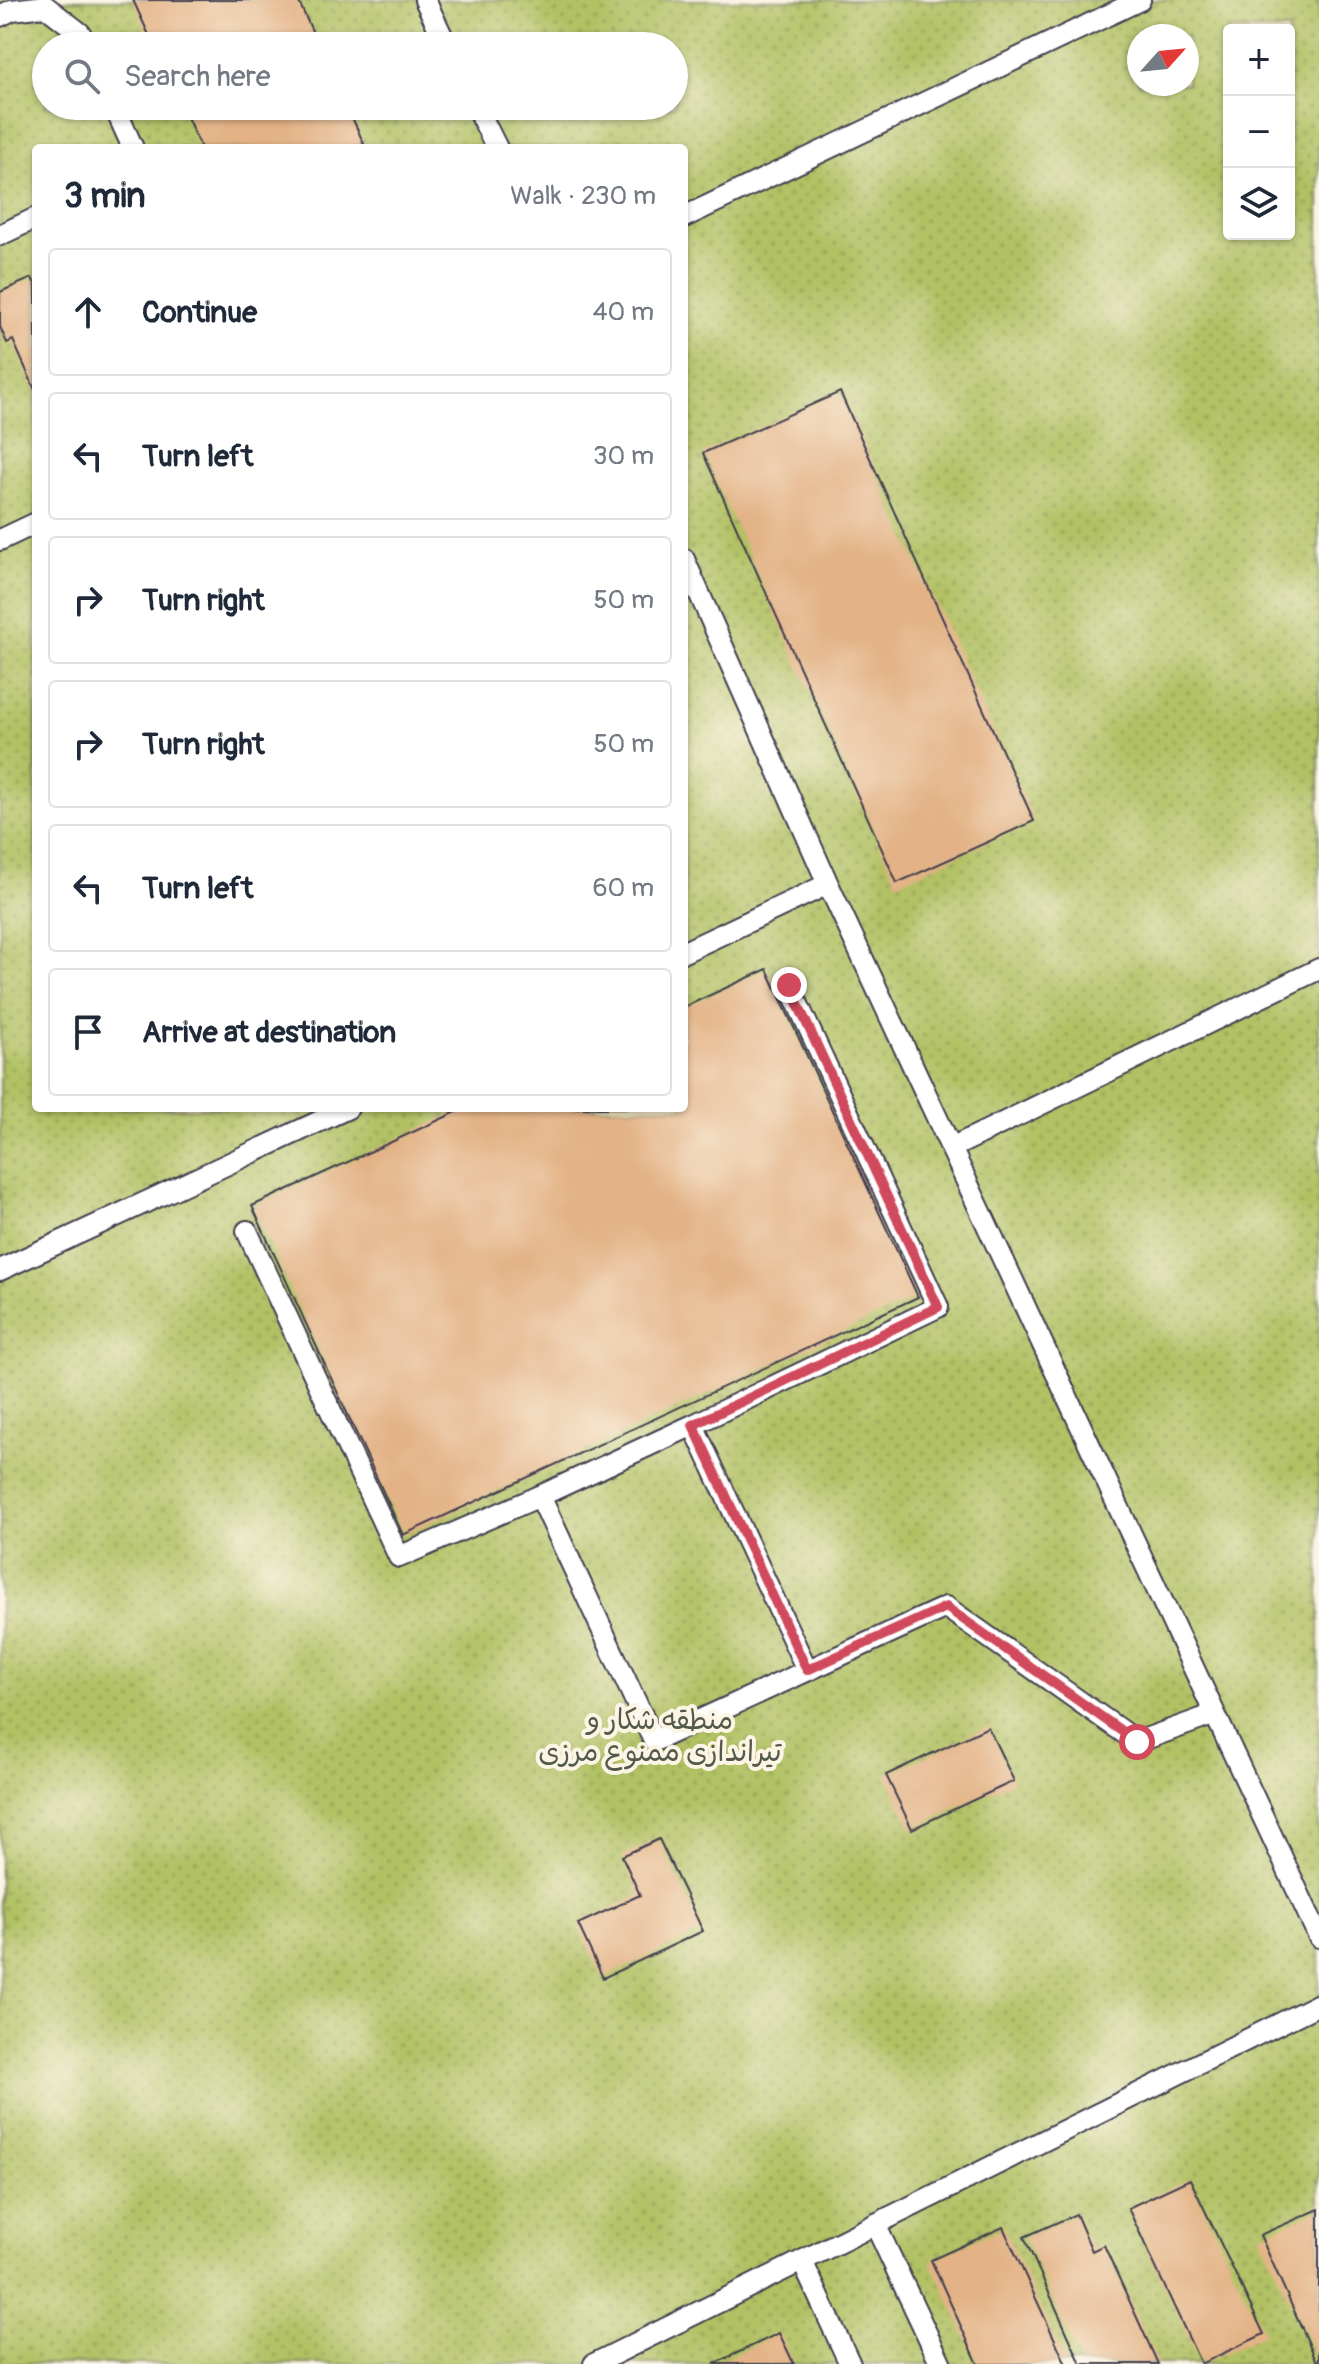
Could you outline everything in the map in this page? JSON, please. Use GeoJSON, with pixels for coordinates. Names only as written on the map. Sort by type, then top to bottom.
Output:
{"type":"FeatureCollection","features":[{"type":"Feature","properties":{"kind":"lane"},"geometry":{"type":"LineString","coordinates":[[425,0],[440,32]]}},
{"type":"Feature","properties":{"kind":"lane"},"geometry":{"type":"LineString","coordinates":[[688,215],[1140,0]]}},
{"type":"Feature","properties":{"kind":"lane"},"geometry":{"type":"LineString","coordinates":[[0,16],[12,10],[45,6],[79,32]]}},
{"type":"Feature","properties":{"kind":"lane"},"geometry":{"type":"LineString","coordinates":[[120,120],[131,144]]}},
{"type":"Feature","properties":{"kind":"lane"},"geometry":{"type":"LineString","coordinates":[[483,120],[495,144]]}},
{"type":"Feature","properties":{"kind":"lane"},"geometry":{"type":"LineString","coordinates":[[0,235],[32,220]]}},
{"type":"Feature","properties":{"kind":"lane"},"geometry":{"type":"LineString","coordinates":[[0,540],[32,525]]}},
{"type":"Feature","properties":{"kind":"lane"},"geometry":{"type":"LineString","coordinates":[[688,568],[828,884],[1319,1937]]}},
{"type":"Feature","properties":{"kind":"lane"},"geometry":{"type":"LineString","coordinates":[[688,950],[828,884]]}},
{"type":"Feature","properties":{"kind":"lane"},"geometry":{"type":"LineString","coordinates":[[951,1148],[1319,969]]}},
{"type":"Feature","properties":{"kind":"lane"},"geometry":{"type":"LineString","coordinates":[[247,1231],[399,1557],[540,1496],[938,1307],[789,985]]}},
{"type":"Feature","properties":{"kind":"lane"},"geometry":{"type":"LineString","coordinates":[[0,1270],[339,1112]]}},
{"type":"Feature","properties":{"kind":"lane"},"geometry":{"type":"LineString","coordinates":[[693,1425],[807,1670]]}},
{"type":"Feature","properties":{"kind":"lane"},"geometry":{"type":"LineString","coordinates":[[540,1496],[654,1741],[946,1607],[1137,1742],[1215,1714]]}},
{"type":"Feature","properties":{"kind":"lane"},"geometry":{"type":"LineString","coordinates":[[594,2364],[1319,2004]]}},
{"type":"Feature","properties":{"kind":"lane"},"geometry":{"type":"LineString","coordinates":[[875,2224],[941,2364]]}},
{"type":"Feature","properties":{"kind":"lane"},"geometry":{"type":"LineString","coordinates":[[802,2261],[850,2364]]}},
{"type":"Feature","properties":{"kind":"green space","name":"منطقه شکار و تیراندازی ممنوع مرزی"},"geometry":{"type":"Polygon","coordinates":[[[0,0],[1319,0],[1319,2364],[0,2364],[0,0]]]}},
{"type":"Feature","properties":{"kind":"building"},"geometry":{"type":"Polygon","coordinates":[[[133,0],[298,0],[313,32],[148,32],[133,0]]]}},
{"type":"Feature","properties":{"kind":"building"},"geometry":{"type":"Polygon","coordinates":[[[188,120],[353,120],[364,144],[199,144],[188,120]]]}},
{"type":"Feature","properties":{"kind":"building"},"geometry":{"type":"Polygon","coordinates":[[[32,278],[32,383],[13,340],[7,343],[0,327],[0,292],[32,278]]]}},
{"type":"Feature","properties":{"kind":"building"},"geometry":{"type":"Polygon","coordinates":[[[840,392],[1034,821],[897,883],[703,453],[840,392]]]}},
{"type":"Feature","properties":{"kind":"building"},"geometry":{"type":"Polygon","coordinates":[[[767,969],[918,1297],[403,1535],[252,1206],[456,1112],[688,1112],[688,1005],[767,969]]]}},
{"type":"Feature","properties":{"kind":"building"},"geometry":{"type":"Polygon","coordinates":[[[988,1727],[1014,1781],[912,1829],[886,1775],[988,1727]]]}},
{"type":"Feature","properties":{"kind":"building"},"geometry":{"type":"Polygon","coordinates":[[[659,1839],[703,1931],[603,1978],[578,1924],[640,1895],[622,1856],[659,1839]]]}},
{"type":"Feature","properties":{"kind":"building"},"geometry":{"type":"Polygon","coordinates":[[[1190,2179],[1264,2334],[1201,2364],[1128,2208],[1190,2179]]]}},
{"type":"Feature","properties":{"kind":"building"},"geometry":{"type":"Polygon","coordinates":[[[1319,2209],[1319,2364],[1318,2364],[1260,2235],[1319,2209]]]}},
{"type":"Feature","properties":{"kind":"building"},"geometry":{"type":"Polygon","coordinates":[[[1076,2214],[1092,2251],[1104,2245],[1158,2364],[1081,2364],[1024,2237],[1076,2214]]]}},
{"type":"Feature","properties":{"kind":"building"},"geometry":{"type":"Polygon","coordinates":[[[1003,2227],[1066,2364],[978,2364],[931,2260],[1003,2227]]]}},
{"type":"Feature","properties":{"kind":"building"},"geometry":{"type":"Polygon","coordinates":[[[779,2333],[794,2364],[714,2364],[779,2333]]]}},
{"type":"Feature","properties":{"kind":"route"},"geometry":{"type":"LineString","coordinates":[[789,985],[938,1307],[693,1425],[807,1670],[946,1607],[1137,1742]]}}]}
